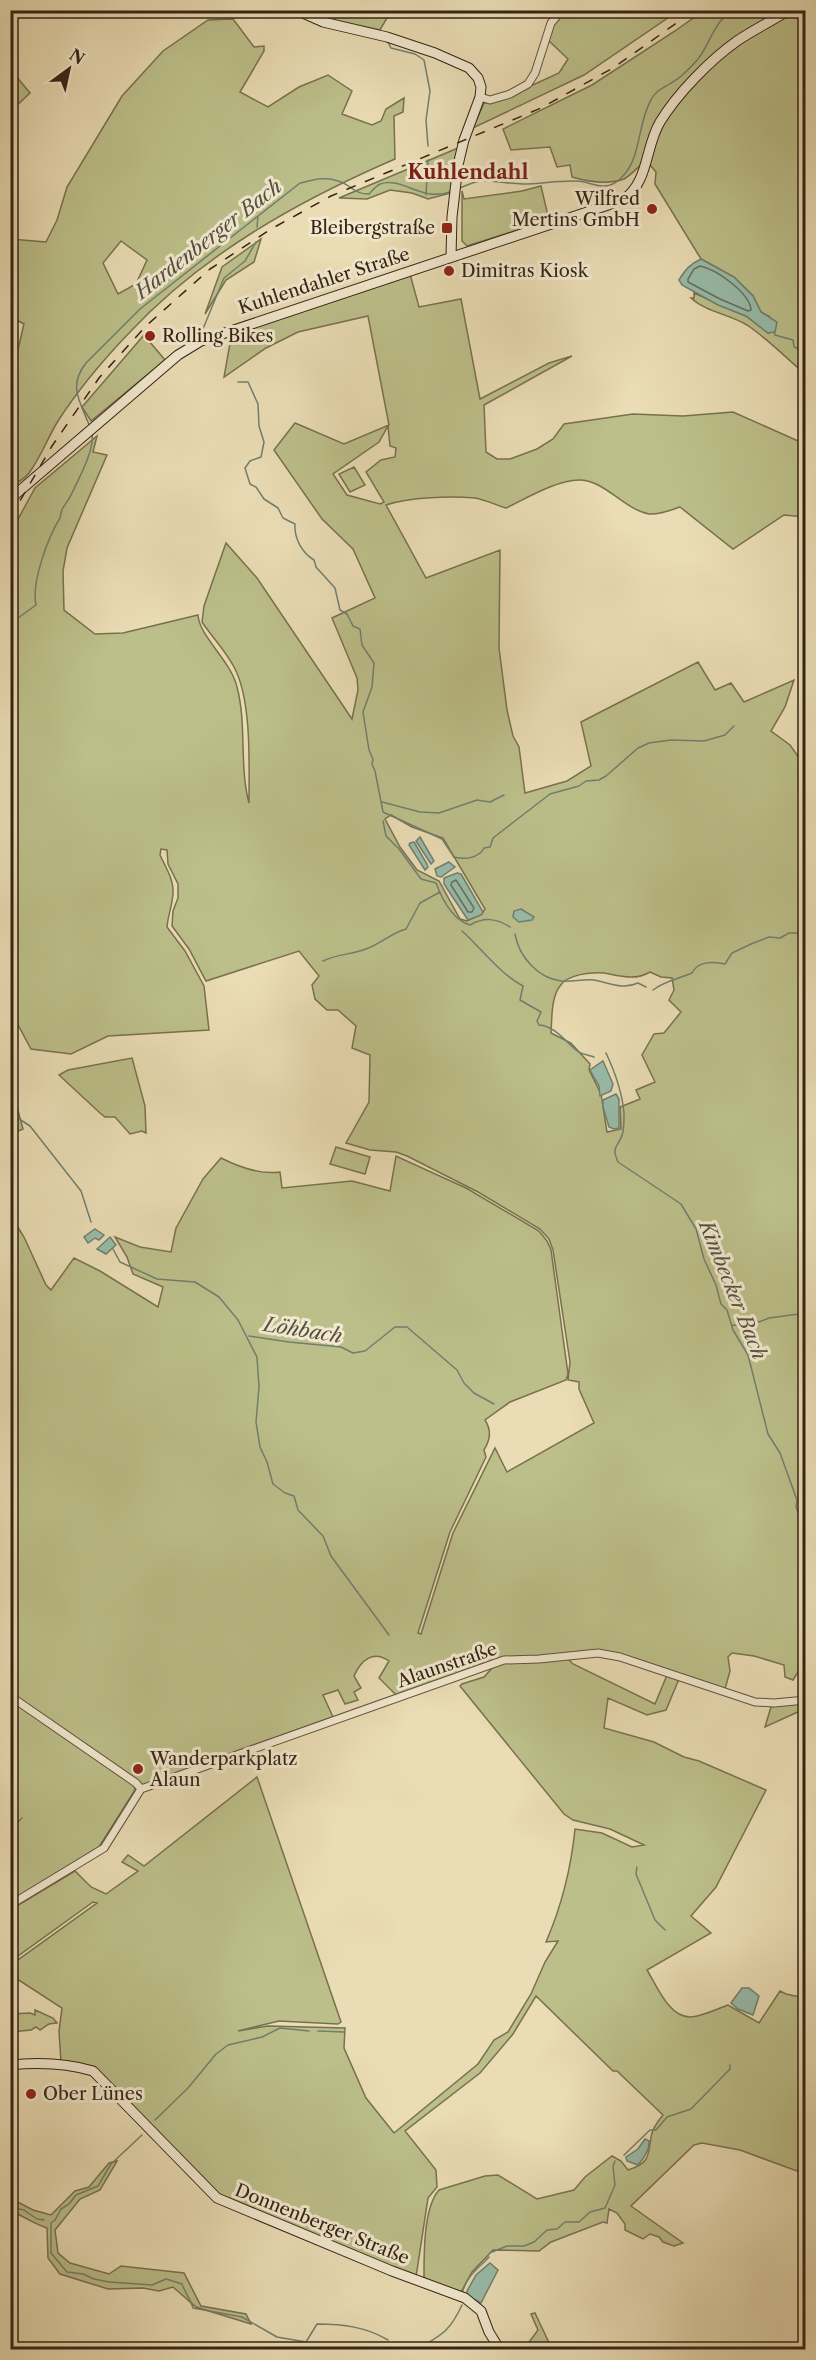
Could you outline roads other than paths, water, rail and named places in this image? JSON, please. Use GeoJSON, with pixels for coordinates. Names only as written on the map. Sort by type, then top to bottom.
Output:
{"type":"FeatureCollection","features":[{"type":"Feature","properties":{"kind":"street"},"geometry":{"type":"LineString","coordinates":[[296,10],[323,22],[398,40],[464,65],[478,78],[481,87],[480,97],[464,140],[458,174],[451,257]]}},
{"type":"Feature","properties":{"kind":"street"},"geometry":{"type":"LineString","coordinates":[[480,97],[490,100],[528,84],[535,73],[551,23],[562,10]]}},
{"type":"Feature","properties":{"kind":"street","name":"Kuhlendahler Straße"},"geometry":{"type":"LineString","coordinates":[[10,499],[178,355],[201,341],[615,204],[632,193],[639,184],[659,125],[676,100],[704,70],[737,41],[789,10]]}},
{"type":"Feature","properties":{"kind":"street"},"geometry":{"type":"LineString","coordinates":[[455,203],[456,238],[461,254]]}},
{"type":"Feature","properties":{"kind":"street","name":"Alaunstraße"},"geometry":{"type":"LineString","coordinates":[[141,1789],[504,1660],[598,1653],[620,1657],[755,1702],[783,1703],[806,1700]]}},
{"type":"Feature","properties":{"kind":"street"},"geometry":{"type":"LineString","coordinates":[[10,1696],[136,1783],[141,1789],[104,1848],[10,1905]]}},
{"type":"Feature","properties":{"kind":"street","name":"Donnenberger Straße"},"geometry":{"type":"LineString","coordinates":[[10,2065],[55,2063],[93,2071],[217,2199],[392,2271],[465,2298],[481,2311],[489,2332],[500,2349]]}},
{"type":"Feature","properties":{"kind":"water"},"geometry":{"type":"Polygon","coordinates":[[[701,259],[734,277],[753,296],[761,312],[777,322],[775,332],[768,333],[746,316],[718,305],[682,285],[679,280],[683,273],[701,259]]]}},
{"type":"Feature","properties":{"kind":"water"},"geometry":{"type":"Polygon","coordinates":[[[420,837],[434,861],[431,864],[416,841],[420,837]]]}},
{"type":"Feature","properties":{"kind":"water"},"geometry":{"type":"Polygon","coordinates":[[[414,842],[427,864],[428,867],[425,870],[409,845],[414,842]]]}},
{"type":"Feature","properties":{"kind":"water"},"geometry":{"type":"Polygon","coordinates":[[[449,862],[455,867],[441,877],[437,876],[435,869],[449,862]]]}},
{"type":"Feature","properties":{"kind":"water"},"geometry":{"type":"Polygon","coordinates":[[[457,873],[461,874],[483,912],[481,915],[468,920],[444,884],[444,878],[457,873]]]}},
{"type":"Feature","properties":{"kind":"water"},"geometry":{"type":"Polygon","coordinates":[[[521,909],[534,917],[532,920],[519,922],[513,917],[514,911],[521,909]]]}},
{"type":"Feature","properties":{"kind":"water"},"geometry":{"type":"Polygon","coordinates":[[[603,1061],[613,1084],[611,1091],[600,1096],[599,1086],[590,1070],[603,1061]]]}},
{"type":"Feature","properties":{"kind":"water"},"geometry":{"type":"Polygon","coordinates":[[[616,1094],[619,1099],[619,1128],[614,1129],[609,1127],[603,1100],[616,1094]]]}},
{"type":"Feature","properties":{"kind":"water"},"geometry":{"type":"Polygon","coordinates":[[[95,1229],[104,1235],[99,1240],[95,1238],[88,1243],[84,1237],[95,1229]]]}},
{"type":"Feature","properties":{"kind":"water"},"geometry":{"type":"Polygon","coordinates":[[[110,1237],[116,1245],[106,1254],[97,1249],[110,1237]]]}},
{"type":"Feature","properties":{"kind":"water"},"geometry":{"type":"Polygon","coordinates":[[[742,1988],[749,1988],[759,1996],[753,2015],[738,2009],[731,2003],[742,1988]]]}},
{"type":"Feature","properties":{"kind":"water"},"geometry":{"type":"Polygon","coordinates":[[[645,2139],[649,2141],[649,2148],[638,2165],[627,2161],[626,2157],[638,2149],[645,2139]]]}},
{"type":"Feature","properties":{"kind":"water"},"geometry":{"type":"Polygon","coordinates":[[[490,2263],[498,2270],[481,2303],[468,2296],[467,2291],[476,2275],[490,2263]]]}},
{"type":"Feature","properties":{"kind":"waterway","name":"Hardenberger Bach"},"geometry":{"type":"LineString","coordinates":[[460,188],[487,181],[523,184],[577,181],[599,186],[615,183],[632,162],[643,119],[653,96],[675,81],[695,62],[725,17],[741,10]]}},
{"type":"Feature","properties":{"kind":"waterway"},"geometry":{"type":"LineString","coordinates":[[388,42],[391,48],[415,54],[424,60],[430,91],[426,120],[428,146]]}},
{"type":"Feature","properties":{"kind":"waterway"},"geometry":{"type":"LineString","coordinates":[[426,195],[428,160]]}},
{"type":"Feature","properties":{"kind":"waterway","name":"Hardenberger Bach"},"geometry":{"type":"LineString","coordinates":[[90,427],[80,403],[77,387],[77,380],[86,363],[140,309],[300,183],[328,179],[343,183],[359,193],[369,194],[380,184],[388,182],[430,194],[450,192]]}},
{"type":"Feature","properties":{"kind":"waterway"},"geometry":{"type":"LineString","coordinates":[[257,227],[258,216]]}},
{"type":"Feature","properties":{"kind":"waterway"},"geometry":{"type":"LineString","coordinates":[[200,336],[224,278],[245,261],[256,242]]}},
{"type":"Feature","properties":{"kind":"waterway"},"geometry":{"type":"LineString","coordinates":[[774,332],[775,335],[793,340],[794,347],[806,352]]}},
{"type":"Feature","properties":{"kind":"waterway","name":"Kimbecker Bach"},"geometry":{"type":"LineString","coordinates":[[238,382],[248,382],[258,404],[259,426],[264,442],[261,457],[250,461],[245,468],[250,484],[256,487],[264,499],[278,508],[283,518],[295,524],[300,545],[335,588],[340,610],[347,614],[353,626],[360,629],[362,645],[374,663],[372,687],[363,712],[383,812],[442,839],[454,857],[471,857],[479,854],[484,848],[490,847],[493,838],[550,794],[579,786],[586,781],[599,780],[638,748],[649,743],[671,740],[704,741],[725,735],[734,726]]}},
{"type":"Feature","properties":{"kind":"waterway","name":"Hardenberger Bach"},"geometry":{"type":"LineString","coordinates":[[10,636],[17,631],[14,625],[18,618],[36,605],[36,585],[42,560],[62,509],[85,466],[91,448],[92,434]]}},
{"type":"Feature","properties":{"kind":"waterway"},"geometry":{"type":"LineString","coordinates":[[382,802],[420,812],[439,813],[477,800],[490,802],[504,795]]}},
{"type":"Feature","properties":{"kind":"waterway","name":"Kimbecker Bach"},"geometry":{"type":"LineString","coordinates":[[383,821],[386,836],[399,849],[421,879],[436,883],[445,902],[458,919],[470,925],[490,920],[510,927]]}},
{"type":"Feature","properties":{"kind":"waterway"},"geometry":{"type":"LineString","coordinates":[[323,961],[366,949],[406,929],[420,903],[440,892]]}},
{"type":"Feature","properties":{"kind":"waterway","name":"Kimbecker Bach"},"geometry":{"type":"LineString","coordinates":[[462,931],[498,968],[523,986],[520,1000],[541,1012],[537,1021],[539,1025],[550,1028],[578,1051],[594,1057]]}},
{"type":"Feature","properties":{"kind":"waterway"},"geometry":{"type":"LineString","coordinates":[[653,990],[692,973],[702,964],[725,964],[732,953],[769,937],[780,938],[789,933],[806,933]]}},
{"type":"Feature","properties":{"kind":"waterway"},"geometry":{"type":"LineString","coordinates":[[515,934],[525,958],[545,976],[561,981],[594,980],[622,986],[638,983],[646,987]]}},
{"type":"Feature","properties":{"kind":"waterway","name":"Kimbecker Bach"},"geometry":{"type":"LineString","coordinates":[[606,1053],[618,1082],[624,1113],[622,1137],[615,1149],[618,1162],[681,1204],[696,1229],[704,1259],[716,1285],[721,1304],[727,1310],[733,1330],[748,1355],[768,1434],[780,1453],[806,1533]]}},
{"type":"Feature","properties":{"kind":"waterway"},"geometry":{"type":"LineString","coordinates":[[10,1113],[30,1126],[81,1191],[91,1222]]}},
{"type":"Feature","properties":{"kind":"waterway"},"geometry":{"type":"LineString","coordinates":[[113,1249],[120,1262],[157,1279],[195,1282],[219,1297],[238,1320],[257,1357],[259,1387],[256,1422],[260,1447],[273,1484],[285,1493],[294,1496],[298,1510],[323,1536],[331,1556],[389,1635]]}},
{"type":"Feature","properties":{"kind":"waterway"},"geometry":{"type":"LineString","coordinates":[[732,1325],[741,1326],[744,1320],[753,1318],[759,1322],[769,1318],[806,1313]]}},
{"type":"Feature","properties":{"kind":"waterway","name":"Löhbach"},"geometry":{"type":"LineString","coordinates":[[249,1336],[341,1347],[353,1353],[365,1351],[395,1327],[407,1327],[457,1370],[464,1383],[474,1393],[494,1404]]}},
{"type":"Feature","properties":{"kind":"waterway"},"geometry":{"type":"LineString","coordinates":[[10,1830],[22,1818]]}},
{"type":"Feature","properties":{"kind":"waterway"},"geometry":{"type":"LineString","coordinates":[[637,1867],[636,1874],[655,1920],[665,1930]]}},
{"type":"Feature","properties":{"kind":"waterway"},"geometry":{"type":"LineString","coordinates":[[155,2120],[188,2088],[216,2054],[228,2045],[262,2037],[280,2028],[309,2031]]}},
{"type":"Feature","properties":{"kind":"waterway"},"geometry":{"type":"LineString","coordinates":[[318,2031],[344,2032]]}},
{"type":"Feature","properties":{"kind":"waterway"},"geometry":{"type":"LineString","coordinates":[[624,2155],[650,2130],[656,2130],[667,2117],[691,2109],[730,2069],[730,2065]]}},
{"type":"Feature","properties":{"kind":"waterway"},"geometry":{"type":"LineString","coordinates":[[142,2135],[111,2164],[98,2186],[76,2195],[69,2204],[61,2209],[51,2223],[51,2253],[67,2272],[109,2282],[152,2285],[166,2279],[182,2284],[193,2308],[242,2317],[277,2337],[306,2342],[317,2324],[327,2324],[363,2329],[388,2340]]}},
{"type":"Feature","properties":{"kind":"waterway"},"geometry":{"type":"LineString","coordinates":[[492,2252],[507,2246],[524,2246],[534,2242],[547,2230],[557,2229],[565,2222],[579,2222],[590,2212],[605,2208],[615,2185],[613,2166],[615,2161]]}},
{"type":"Feature","properties":{"kind":"waterway"},"geometry":{"type":"LineString","coordinates":[[10,2207],[24,2210],[37,2219],[44,2220]]}},
{"type":"Feature","properties":{"kind":"waterway"},"geometry":{"type":"LineString","coordinates":[[462,2294],[469,2278],[489,2257]]}},
{"type":"Feature","properties":{"kind":"waterway"},"geometry":{"type":"LineString","coordinates":[[416,2350],[448,2328],[462,2305]]}},
{"type":"Feature","properties":{"kind":"waterway"},"geometry":{"type":"LineString","coordinates":[[398,2342],[415,2350]]}},
{"type":"Feature","properties":{"kind":"railway"},"geometry":{"type":"LineString","coordinates":[[10,518],[52,446],[99,378],[146,326],[210,269],[271,229],[331,196],[541,108],[613,68],[695,10]]}},
{"type":"Feature","properties":{"kind":"place","name":"Wilfred Mertins GmbH"},"geometry":{"type":"Point","coordinates":[652,209]}},
{"type":"Feature","properties":{"kind":"place","name":"Bleibergstraße"},"geometry":{"type":"Point","coordinates":[447,228]}},
{"type":"Feature","properties":{"kind":"place","name":"Dimitras Kiosk"},"geometry":{"type":"Point","coordinates":[449,271]}},
{"type":"Feature","properties":{"kind":"place","name":"Rolling Bikes"},"geometry":{"type":"Point","coordinates":[150,336]}},
{"type":"Feature","properties":{"kind":"place","name":"Wanderparkplatz Alaun"},"geometry":{"type":"Point","coordinates":[138,1769]}},
{"type":"Feature","properties":{"kind":"place","name":"Ober Lünes"},"geometry":{"type":"Point","coordinates":[31,2094]}},
{"type":"Feature","properties":{"kind":"district","name":"Kuhlendahl"},"geometry":{"type":"Point","coordinates":[468,172]}}]}
